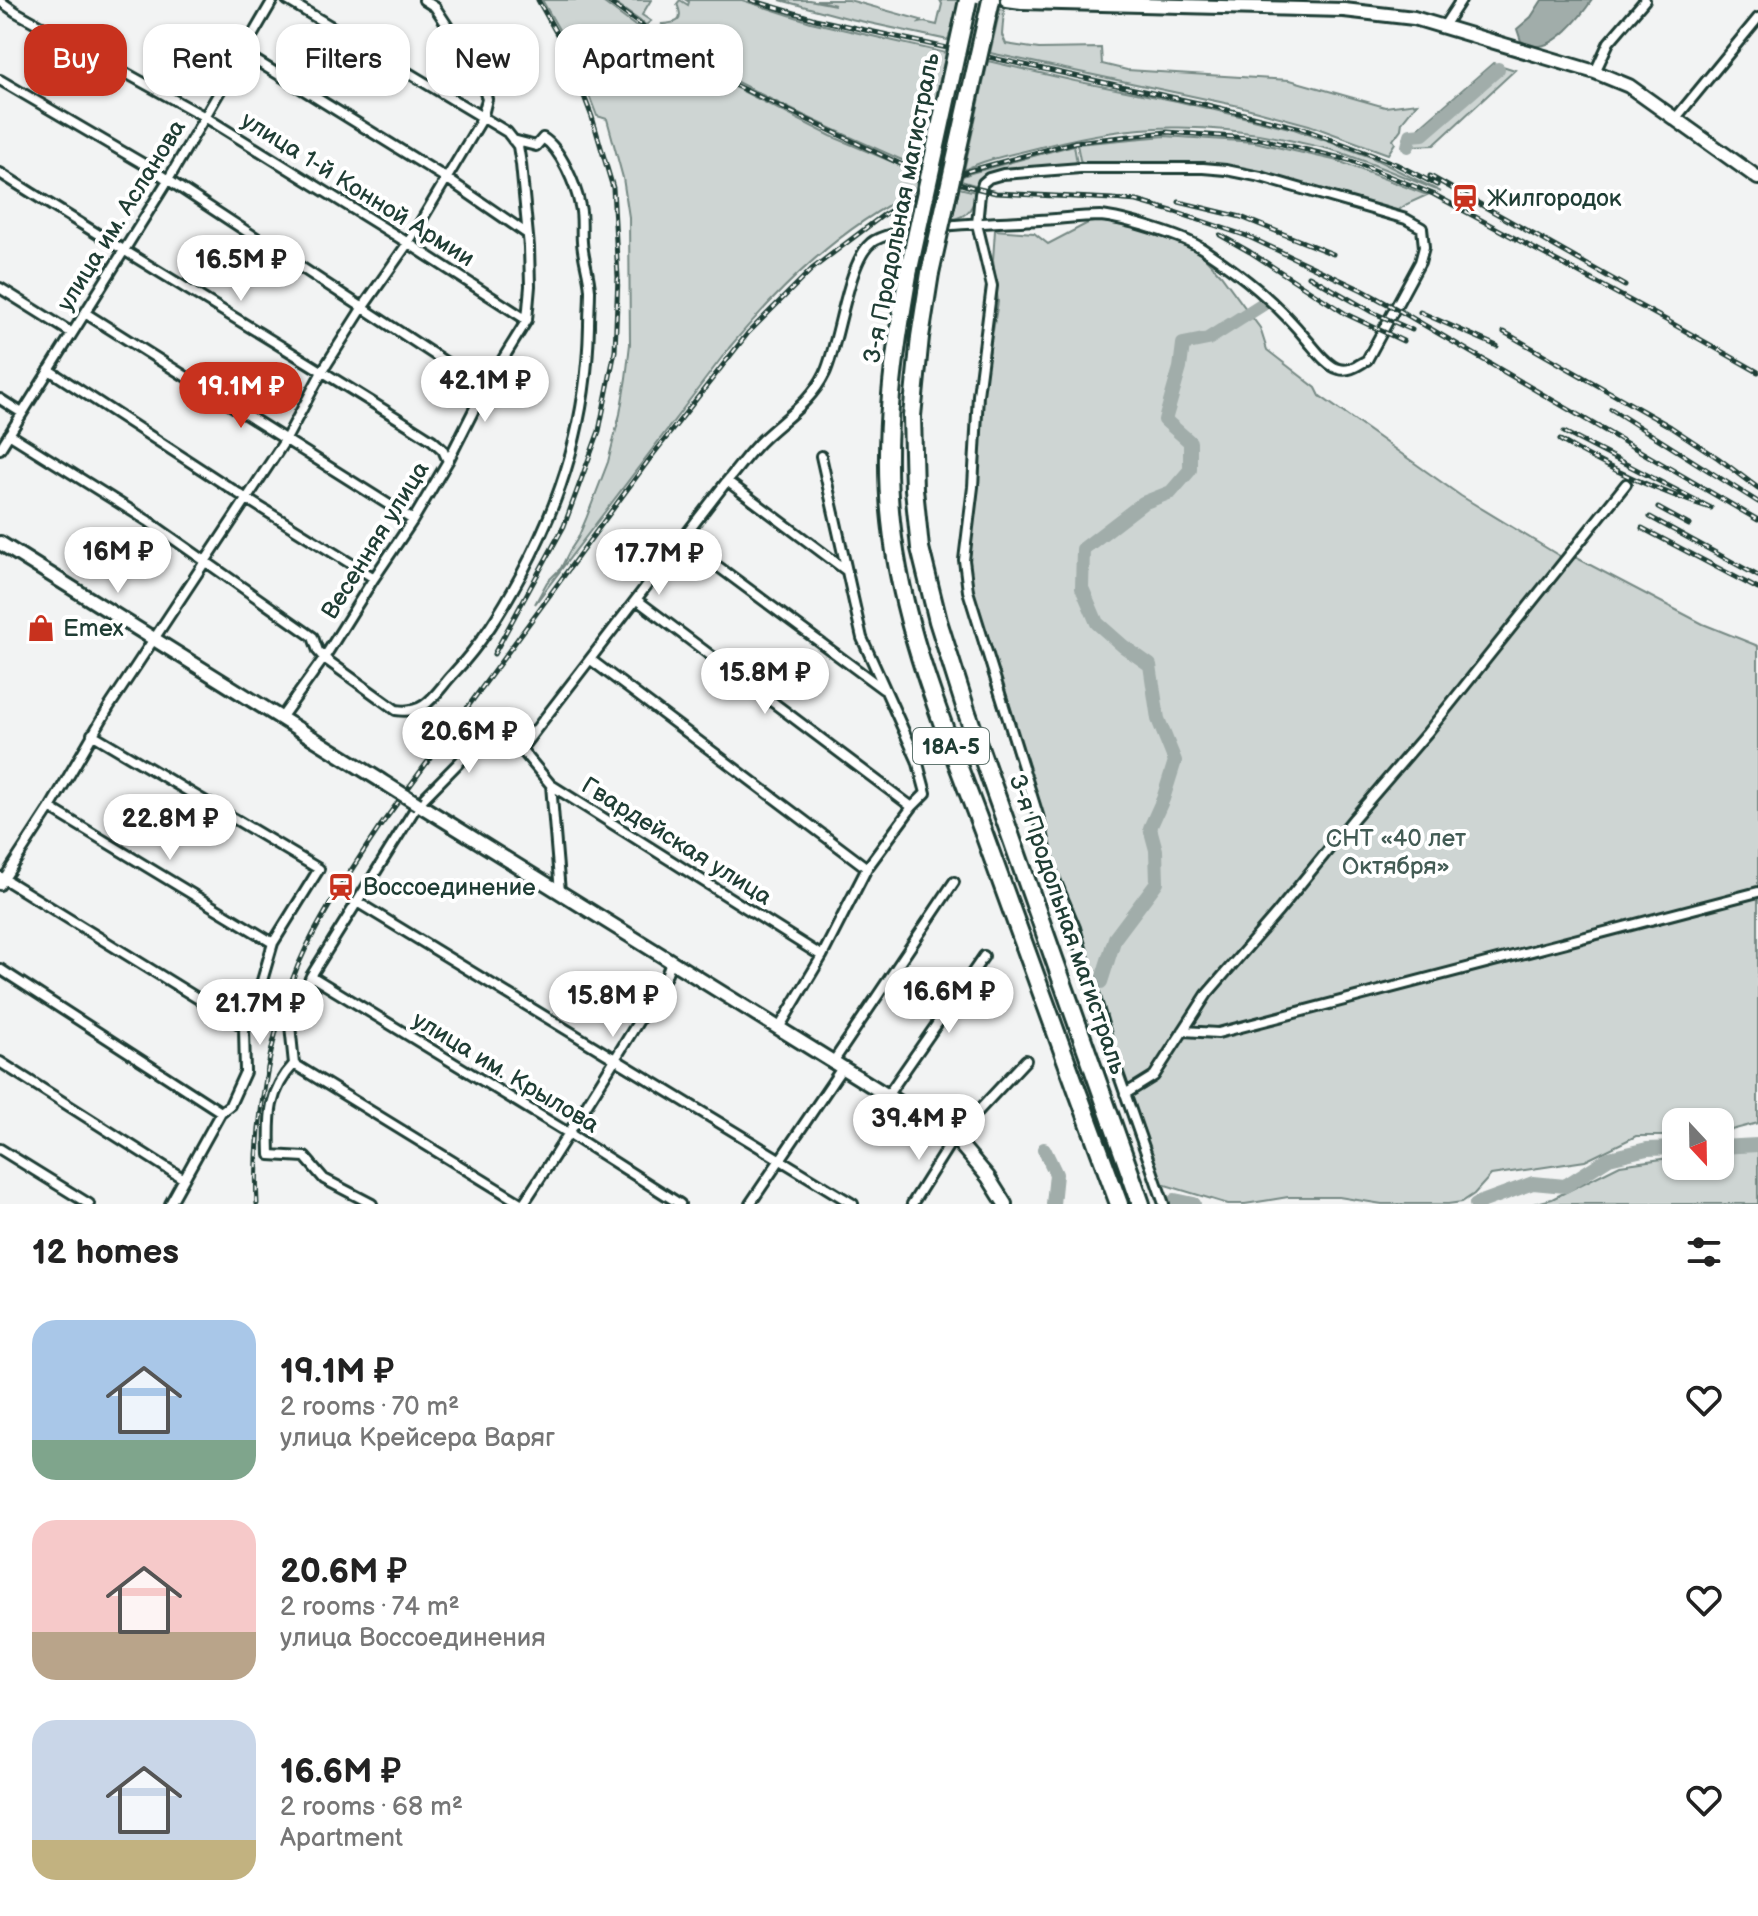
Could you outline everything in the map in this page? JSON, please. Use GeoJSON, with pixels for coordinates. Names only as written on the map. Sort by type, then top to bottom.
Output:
{"type":"FeatureCollection","features":[{"type":"Feature","properties":{"kind":"highway","name":"3-я Продольная магистраль"},"geometry":{"type":"LineString","coordinates":[[968,0],[909,269],[892,374],[887,443],[890,519],[911,629],[1119,1204]]}},
{"type":"Feature","properties":{"kind":"highway","name":"3-я Продольная магистраль"},"geometry":{"type":"LineString","coordinates":[[991,0],[930,273],[920,337],[912,416],[914,489],[920,548],[938,621],[967,713],[1141,1204]]}},
{"type":"Feature","properties":{"kind":"main road"},"geometry":{"type":"LineString","coordinates":[[1007,0],[1258,4],[1374,12],[1414,18],[1595,72],[1629,86],[1755,171]]}},
{"type":"Feature","properties":{"kind":"main road"},"geometry":{"type":"LineString","coordinates":[[0,543],[954,1137],[988,1177],[1005,1204]]}},
{"type":"Feature","properties":{"kind":"street"},"geometry":{"type":"LineString","coordinates":[[16,12],[21,0]]}},
{"type":"Feature","properties":{"kind":"street","name":"улица им. Асланова"},"geometry":{"type":"LineString","coordinates":[[259,24],[273,0]]}},
{"type":"Feature","properties":{"kind":"street"},"geometry":{"type":"LineString","coordinates":[[9,434],[148,521],[313,637],[324,658],[396,710],[405,712],[421,707],[434,698],[442,685],[475,651],[506,603],[561,488],[583,399],[588,360],[590,289],[582,244],[581,208],[570,175],[550,142],[543,138],[536,146],[513,140],[507,132],[287,0]]}},
{"type":"Feature","properties":{"kind":"street"},"geometry":{"type":"LineString","coordinates":[[244,1027],[1,880],[50,808],[92,734],[153,638],[286,439],[323,370],[408,243],[482,119],[487,99],[479,74],[435,7],[424,0]]}},
{"type":"Feature","properties":{"kind":"street"},"geometry":{"type":"LineString","coordinates":[[1444,26],[1461,0]]}},
{"type":"Feature","properties":{"kind":"street"},"geometry":{"type":"LineString","coordinates":[[1595,72],[1609,42],[1645,0]]}},
{"type":"Feature","properties":{"kind":"street","name":"улица 1-й Конной Армии"},"geometry":{"type":"LineString","coordinates":[[0,1],[205,117],[527,320]]}},
{"type":"Feature","properties":{"kind":"street"},"geometry":{"type":"LineString","coordinates":[[1675,119],[1758,18]]}},
{"type":"Feature","properties":{"kind":"street"},"geometry":{"type":"LineString","coordinates":[[260,63],[446,178],[526,233]]}},
{"type":"Feature","properties":{"kind":"street"},"geometry":{"type":"LineString","coordinates":[[0,80],[168,180],[485,388]]}},
{"type":"Feature","properties":{"kind":"street","name":"улица им. Асланова"},"geometry":{"type":"LineString","coordinates":[[0,449],[124,252],[217,96]]}},
{"type":"Feature","properties":{"kind":"street","name":"Весенняя улица"},"geometry":{"type":"LineString","coordinates":[[281,718],[324,658],[413,520],[448,461],[485,388],[527,320],[529,247],[520,155],[513,140]]}},
{"type":"Feature","properties":{"kind":"street"},"geometry":{"type":"LineString","coordinates":[[294,1064],[290,1025],[311,976],[418,804],[480,741],[496,735],[521,749],[727,481],[759,443],[813,393],[825,373],[838,335],[846,296],[862,254],[870,243],[899,233],[947,226],[977,224],[1100,216],[1139,224],[1198,245],[1242,275],[1291,320],[1320,355],[1338,369],[1352,369],[1367,360],[1420,262],[1424,247],[1422,228],[1406,219],[1261,177],[1226,170],[1080,168],[1003,174],[983,183],[977,224],[992,286],[978,395],[973,487],[964,560],[968,591],[1038,815],[1051,870],[1075,928],[1125,1094],[1164,1204]]}},
{"type":"Feature","properties":{"kind":"street"},"geometry":{"type":"LineString","coordinates":[[0,173],[432,440],[443,450],[448,461]]}},
{"type":"Feature","properties":{"kind":"street"},"geometry":{"type":"LineString","coordinates":[[0,288],[72,333]]}},
{"type":"Feature","properties":{"kind":"street"},"geometry":{"type":"LineString","coordinates":[[85,313],[413,520]]}},
{"type":"Feature","properties":{"kind":"street"},"geometry":{"type":"LineString","coordinates":[[49,370],[374,578]]}},
{"type":"Feature","properties":{"kind":"street"},"geometry":{"type":"LineString","coordinates":[[0,399],[22,413]]}},
{"type":"Feature","properties":{"kind":"street"},"geometry":{"type":"LineString","coordinates":[[779,1028],[822,956],[867,868],[926,793],[917,760],[862,638],[821,456]]}},
{"type":"Feature","properties":{"kind":"street"},"geometry":{"type":"LineString","coordinates":[[727,481],[847,572]]}},
{"type":"Feature","properties":{"kind":"street"},"geometry":{"type":"LineString","coordinates":[[1125,1094],[1154,1076],[1213,987],[1427,733],[1626,484]]}},
{"type":"Feature","properties":{"kind":"street"},"geometry":{"type":"LineString","coordinates":[[681,539],[884,690]]}},
{"type":"Feature","properties":{"kind":"street"},"geometry":{"type":"LineString","coordinates":[[637,600],[912,807]]}},
{"type":"Feature","properties":{"kind":"street"},"geometry":{"type":"LineString","coordinates":[[591,660],[867,868]]}},
{"type":"Feature","properties":{"kind":"street"},"geometry":{"type":"LineString","coordinates":[[92,734],[319,869],[273,943],[257,998],[244,1027],[245,1072],[230,1105],[221,1112],[170,1204]]}},
{"type":"Feature","properties":{"kind":"street","name":"Гвардейская улица"},"geometry":{"type":"LineString","coordinates":[[521,749],[551,785],[822,956]]}},
{"type":"Feature","properties":{"kind":"street"},"geometry":{"type":"LineString","coordinates":[[551,785],[560,892]]}},
{"type":"Feature","properties":{"kind":"street"},"geometry":{"type":"LineString","coordinates":[[50,808],[273,943]]}},
{"type":"Feature","properties":{"kind":"street"},"geometry":{"type":"LineString","coordinates":[[750,1204],[781,1160],[954,882]]}},
{"type":"Feature","properties":{"kind":"street"},"geometry":{"type":"LineString","coordinates":[[1183,1031],[1218,1033],[1758,892]]}},
{"type":"Feature","properties":{"kind":"street"},"geometry":{"type":"LineString","coordinates":[[357,902],[853,1204]]}},
{"type":"Feature","properties":{"kind":"street"},"geometry":{"type":"LineString","coordinates":[[887,1096],[984,956]]}},
{"type":"Feature","properties":{"kind":"street"},"geometry":{"type":"LineString","coordinates":[[294,1064],[522,1204],[616,1059],[666,976],[671,961]]}},
{"type":"Feature","properties":{"kind":"street"},"geometry":{"type":"LineString","coordinates":[[0,969],[221,1112]]}},
{"type":"Feature","properties":{"kind":"street","name":"улица им. Крылова"},"geometry":{"type":"LineString","coordinates":[[311,976],[680,1204]]}},
{"type":"Feature","properties":{"kind":"street"},"geometry":{"type":"LineString","coordinates":[[912,1204],[954,1137],[1026,1060]]}},
{"type":"Feature","properties":{"kind":"street"},"geometry":{"type":"LineString","coordinates":[[0,1062],[184,1179]]}},
{"type":"Feature","properties":{"kind":"street"},"geometry":{"type":"LineString","coordinates":[[294,1064],[281,1077],[269,1111],[270,1155],[305,1157],[324,1179],[372,1204]]}},
{"type":"Feature","properties":{"kind":"street"},"geometry":{"type":"LineString","coordinates":[[0,1149],[89,1204]]}},
{"type":"Feature","properties":{"kind":"green space"},"geometry":{"type":"Polygon","coordinates":[[[542,0],[600,0],[632,24],[556,24],[542,0]]]}},
{"type":"Feature","properties":{"kind":"green space"},"geometry":{"type":"Polygon","coordinates":[[[610,0],[651,0],[642,15],[651,21],[645,24],[610,0]]]}},
{"type":"Feature","properties":{"kind":"green space"},"geometry":{"type":"Polygon","coordinates":[[[680,0],[688,5],[686,0],[742,0],[811,22],[946,53],[920,168],[743,85],[743,24],[661,24],[678,21],[677,4],[680,0]]]}},
{"type":"Feature","properties":{"kind":"green space"},"geometry":{"type":"Polygon","coordinates":[[[780,0],[809,0],[835,5],[816,0],[849,0],[921,20],[919,23],[937,25],[942,4],[940,0],[960,0],[948,40],[780,0]]]}},
{"type":"Feature","properties":{"kind":"green space"},"geometry":{"type":"Polygon","coordinates":[[[1000,9],[1004,10],[1002,35],[1006,44],[1039,49],[1101,48],[1102,64],[1127,70],[1290,80],[1385,107],[1417,103],[1402,122],[1388,154],[1309,125],[1239,106],[990,53],[1000,9]]]}},
{"type":"Feature","properties":{"kind":"green space"},"geometry":{"type":"Polygon","coordinates":[[[988,61],[1294,129],[1371,157],[1441,192],[1329,149],[1265,135],[1202,128],[1140,129],[1077,138],[1003,156],[964,170],[988,61]]]}},
{"type":"Feature","properties":{"kind":"green space"},"geometry":{"type":"Polygon","coordinates":[[[1493,63],[1515,70],[1434,145],[1412,146],[1416,130],[1493,63]]]}},
{"type":"Feature","properties":{"kind":"green space"},"geometry":{"type":"Polygon","coordinates":[[[743,91],[831,136],[919,173],[915,191],[862,222],[814,259],[749,325],[535,604],[578,538],[608,462],[626,378],[630,344],[629,217],[623,178],[607,119],[597,116],[589,96],[743,96],[743,91]]]}},
{"type":"Feature","properties":{"kind":"green space"},"geometry":{"type":"Polygon","coordinates":[[[1165,136],[1255,142],[1338,161],[1427,195],[1396,212],[1206,165],[1086,165],[1080,160],[1077,144],[1165,136]]]}},
{"type":"Feature","properties":{"kind":"green space"},"geometry":{"type":"Polygon","coordinates":[[[1074,145],[1077,163],[1074,165],[981,180],[978,186],[961,181],[963,176],[971,173],[1074,145]]]}},
{"type":"Feature","properties":{"kind":"green space"},"geometry":{"type":"Polygon","coordinates":[[[959,188],[976,192],[975,197],[966,214],[952,219],[959,188]]]}},
{"type":"Feature","properties":{"kind":"green space","name":"СНТ «40 лет Октября»"},"geometry":{"type":"Polygon","coordinates":[[[1100,221],[1138,229],[1197,249],[1221,275],[1260,328],[1267,350],[1316,388],[1320,396],[1461,496],[1563,558],[1577,558],[1703,624],[1758,646],[1758,1123],[1734,1129],[1734,1108],[1662,1108],[1662,1136],[1636,1136],[1585,1161],[1491,1175],[1474,1194],[1462,1202],[1448,1204],[1382,1204],[1339,1197],[1288,1197],[1228,1204],[1152,1181],[1106,1056],[963,593],[960,551],[971,457],[998,302],[993,260],[995,230],[1034,233],[1048,244],[1088,223],[1100,221]]]}},
{"type":"Feature","properties":{"kind":"green space"},"geometry":{"type":"Polygon","coordinates":[[[1758,1145],[1758,1204],[1533,1204],[1552,1199],[1620,1165],[1662,1159],[1662,1180],[1734,1180],[1734,1148],[1758,1145]]]}},
{"type":"Feature","properties":{"kind":"shaded area"},"geometry":{"type":"Polygon","coordinates":[[[1542,0],[1592,0],[1574,23],[1550,43],[1530,46],[1521,41],[1517,29],[1531,17],[1542,0]]]}},
{"type":"Feature","properties":{"kind":"waterway"},"geometry":{"type":"LineString","coordinates":[[1408,146],[1411,135],[1423,134],[1498,69]]}},
{"type":"Feature","properties":{"kind":"waterway"},"geometry":{"type":"LineString","coordinates":[[1101,982],[1115,938],[1157,882],[1156,850],[1150,828],[1175,761],[1158,719],[1150,665],[1097,623],[1082,588],[1083,549],[1143,503],[1171,492],[1190,470],[1190,442],[1165,420],[1180,368],[1183,344],[1208,339],[1263,304]]}},
{"type":"Feature","properties":{"kind":"waterway"},"geometry":{"type":"LineString","coordinates":[[1734,1146],[1758,1145]]}},
{"type":"Feature","properties":{"kind":"waterway"},"geometry":{"type":"LineString","coordinates":[[1476,1204],[1533,1183],[1565,1186],[1609,1158],[1662,1148]]}},
{"type":"Feature","properties":{"kind":"waterway"},"geometry":{"type":"LineString","coordinates":[[1044,1149],[1056,1174],[1053,1204]]}},
{"type":"Feature","properties":{"kind":"waterway"},"geometry":{"type":"LineString","coordinates":[[1175,1200],[1194,1204]]}},
{"type":"Feature","properties":{"kind":"railway"},"geometry":{"type":"LineString","coordinates":[[494,654],[564,526],[599,431],[615,351],[618,277],[613,188],[592,117],[568,54],[538,0]]}},
{"type":"Feature","properties":{"kind":"railway"},"geometry":{"type":"LineString","coordinates":[[606,0],[724,80],[911,169],[996,193],[1137,201],[1247,236],[1395,308],[1758,520]]}},
{"type":"Feature","properties":{"kind":"railway"},"geometry":{"type":"LineString","coordinates":[[751,0],[815,19],[1301,128],[1396,164],[1437,185]]}},
{"type":"Feature","properties":{"kind":"railway"},"geometry":{"type":"LineString","coordinates":[[257,1204],[258,1141],[274,1039],[306,948],[350,872],[648,461],[748,333],[812,269],[908,200],[968,171],[1075,142],[1167,132],[1261,139],[1349,160],[1433,194],[1758,372]]}},
{"type":"Feature","properties":{"kind":"railway"},"geometry":{"type":"LineString","coordinates":[[1430,176],[1625,286]]}},
{"type":"Feature","properties":{"kind":"railway"},"geometry":{"type":"LineString","coordinates":[[1179,202],[1241,217],[1333,254]]}},
{"type":"Feature","properties":{"kind":"railway"},"geometry":{"type":"LineString","coordinates":[[1220,235],[1346,314],[1403,341]]}},
{"type":"Feature","properties":{"kind":"railway"},"geometry":{"type":"LineString","coordinates":[[1309,276],[1372,312],[1412,330]]}},
{"type":"Feature","properties":{"kind":"railway"},"geometry":{"type":"LineString","coordinates":[[1420,312],[1497,346]]}},
{"type":"Feature","properties":{"kind":"railway"},"geometry":{"type":"LineString","coordinates":[[1504,332],[1671,427],[1758,488]]}},
{"type":"Feature","properties":{"kind":"railway"},"geometry":{"type":"LineString","coordinates":[[1611,409],[1758,502]]}},
{"type":"Feature","properties":{"kind":"railway"},"geometry":{"type":"LineString","coordinates":[[1560,440],[1633,478],[1711,508],[1564,432]]}},
{"type":"Feature","properties":{"kind":"railway"},"geometry":{"type":"LineString","coordinates":[[1658,508],[1689,525]]}},
{"type":"Feature","properties":{"kind":"railway"},"geometry":{"type":"LineString","coordinates":[[1650,517],[1758,576]]}},
{"type":"Feature","properties":{"kind":"railway"},"geometry":{"type":"LineString","coordinates":[[1642,528],[1758,589]]}},
{"type":"Feature","properties":{"kind":"place","name":"Жилгородок"},"geometry":{"type":"Point","coordinates":[1465,198]}},
{"type":"Feature","properties":{"kind":"place","name":"Emex"},"geometry":{"type":"Point","coordinates":[41,628]}},
{"type":"Feature","properties":{"kind":"place","name":"Воссоединение"},"geometry":{"type":"Point","coordinates":[341,887]}}]}
